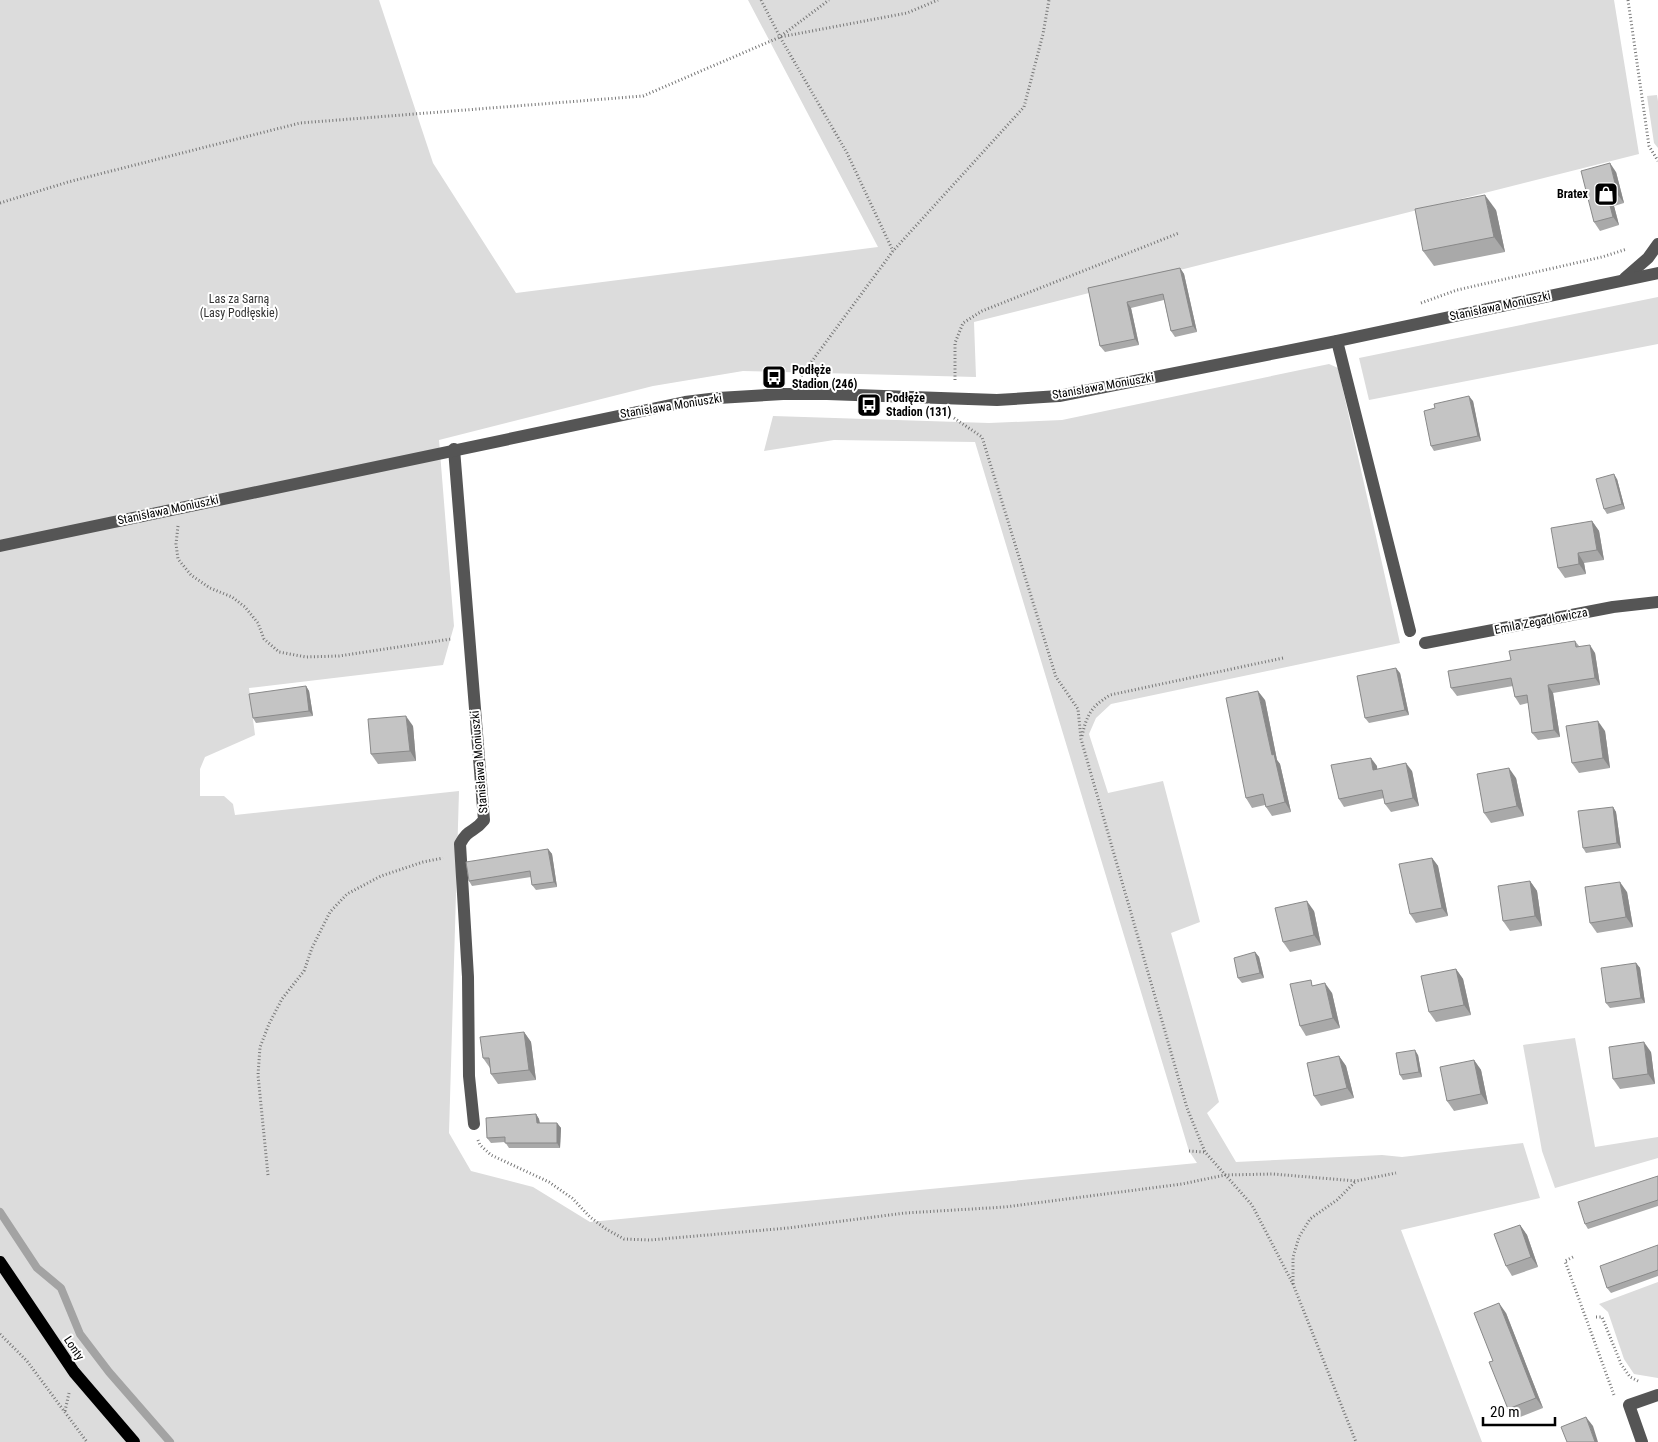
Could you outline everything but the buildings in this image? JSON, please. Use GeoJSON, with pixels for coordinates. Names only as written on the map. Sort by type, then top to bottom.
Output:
{"type":"FeatureCollection","features":[{"type":"Feature","properties":{"kind":"main road","name":"Lonty"},"geometry":{"type":"LineString","coordinates":[[0,1262],[74,1372],[134,1442]]}},
{"type":"Feature","properties":{"kind":"street"},"geometry":{"type":"LineString","coordinates":[[1624,279],[1648,258],[1658,244]]}},
{"type":"Feature","properties":{"kind":"street","name":"Stanisława Moniuszki"},"geometry":{"type":"LineString","coordinates":[[0,546],[660,406],[718,398],[827,394],[997,400],[1059,396],[1337,341],[1658,273]]}},
{"type":"Feature","properties":{"kind":"street"},"geometry":{"type":"LineString","coordinates":[[1337,341],[1410,631]]}},
{"type":"Feature","properties":{"kind":"street","name":"Stanisława Moniuszki"},"geometry":{"type":"LineString","coordinates":[[454,449],[484,820],[478,827],[465,833],[460,844],[468,978],[470,1076],[474,1124]]}},
{"type":"Feature","properties":{"kind":"street","name":"Emila Zegadłowicza"},"geometry":{"type":"LineString","coordinates":[[1425,643],[1612,607],[1658,602]]}},
{"type":"Feature","properties":{"kind":"street"},"geometry":{"type":"LineString","coordinates":[[1642,1442],[1630,1405],[1652,1397]]}},
{"type":"Feature","properties":{"kind":"path"},"geometry":{"type":"LineString","coordinates":[[761,0],[780,37],[847,153],[893,251]]}},
{"type":"Feature","properties":{"kind":"path"},"geometry":{"type":"LineString","coordinates":[[780,37],[829,0]]}},
{"type":"Feature","properties":{"kind":"path"},"geometry":{"type":"LineString","coordinates":[[0,203],[68,182],[300,123],[643,96],[780,37],[907,13],[938,0]]}},
{"type":"Feature","properties":{"kind":"path"},"geometry":{"type":"LineString","coordinates":[[809,378],[799,378],[893,251],[1024,107],[1043,34],[1049,0]]}},
{"type":"Feature","properties":{"kind":"path"},"geometry":{"type":"LineString","coordinates":[[1628,0],[1649,146],[1658,161]]}},
{"type":"Feature","properties":{"kind":"path"},"geometry":{"type":"LineString","coordinates":[[955,398],[955,343],[963,323],[982,311],[1179,234]]}},
{"type":"Feature","properties":{"kind":"path"},"geometry":{"type":"LineString","coordinates":[[1421,303],[1457,290],[1602,258],[1624,251],[1632,246]]}},
{"type":"Feature","properties":{"kind":"path"},"geometry":{"type":"LineString","coordinates":[[954,414],[954,418],[982,437],[1056,677],[1078,709],[1081,740],[1187,1108],[1205,1152],[1252,1205],[1293,1284],[1356,1442]]}},
{"type":"Feature","properties":{"kind":"path"},"geometry":{"type":"LineString","coordinates":[[179,508],[176,544],[178,559],[191,575],[210,588],[232,597],[246,607],[258,623],[264,639],[279,652],[306,656],[339,656],[469,636]]}},
{"type":"Feature","properties":{"kind":"path"},"geometry":{"type":"LineString","coordinates":[[1081,740],[1085,721],[1091,709],[1110,695],[1283,658]]}},
{"type":"Feature","properties":{"kind":"path"},"geometry":{"type":"LineString","coordinates":[[268,1175],[258,1075],[260,1047],[269,1024],[282,1000],[304,972],[312,948],[330,912],[346,894],[381,876],[423,862],[461,855]]}},
{"type":"Feature","properties":{"kind":"path"},"geometry":{"type":"LineString","coordinates":[[474,1124],[480,1144],[490,1155],[549,1182],[572,1198],[590,1218],[606,1230],[624,1239],[650,1240],[788,1228],[904,1213],[1005,1207],[1182,1184],[1226,1175],[1272,1174],[1356,1181],[1396,1173]]}},
{"type":"Feature","properties":{"kind":"path"},"geometry":{"type":"LineString","coordinates":[[1190,1150],[1205,1152]]}},
{"type":"Feature","properties":{"kind":"path"},"geometry":{"type":"LineString","coordinates":[[1293,1284],[1293,1257],[1298,1238],[1310,1220],[1337,1200],[1356,1181]]}},
{"type":"Feature","properties":{"kind":"path"},"geometry":{"type":"LineString","coordinates":[[1573,1257],[1565,1261],[1616,1399]]}},
{"type":"Feature","properties":{"kind":"path"},"geometry":{"type":"LineString","coordinates":[[1596,1317],[1602,1317],[1621,1364],[1630,1376],[1640,1381],[1652,1397]]}},
{"type":"Feature","properties":{"kind":"path"},"geometry":{"type":"LineString","coordinates":[[0,1334],[27,1361],[87,1442]]}},
{"type":"Feature","properties":{"kind":"green space","name":"Las za Sarną (Lasy Podłęskie)"},"geometry":{"type":"Polygon","coordinates":[[[0,0],[379,0],[433,163],[516,293],[878,247],[748,0],[1614,0],[1639,154],[974,322],[976,377],[743,371],[653,386],[439,440],[454,626],[443,665],[249,688],[255,735],[205,757],[200,769],[200,796],[224,796],[233,804],[235,815],[459,791],[449,1133],[471,1171],[533,1187],[590,1222],[1197,1163],[1189,1151],[975,442],[834,440],[764,451],[773,416],[989,423],[1062,420],[1329,364],[1338,368],[1400,643],[1111,704],[1096,718],[1089,734],[1108,793],[1163,781],[1200,922],[1171,933],[1219,1102],[1207,1113],[1236,1162],[1382,1155],[1402,1157],[1523,1143],[1540,1198],[1401,1230],[1482,1442],[0,1442],[0,0]]]}},
{"type":"Feature","properties":{"kind":"green space"},"geometry":{"type":"Polygon","coordinates":[[[1657,95],[1658,148],[1654,143],[1647,96],[1657,95]]]}},
{"type":"Feature","properties":{"kind":"green space"},"geometry":{"type":"Polygon","coordinates":[[[1658,297],[1658,344],[1369,400],[1359,358],[1658,297]]]}},
{"type":"Feature","properties":{"kind":"green space"},"geometry":{"type":"Polygon","coordinates":[[[1575,1038],[1595,1147],[1658,1137],[1658,1158],[1555,1188],[1542,1151],[1523,1045],[1575,1038]]]}},
{"type":"Feature","properties":{"kind":"green space"},"geometry":{"type":"Polygon","coordinates":[[[1658,1282],[1658,1378],[1634,1374],[1624,1359],[1608,1312],[1599,1304],[1658,1282]]]}},
{"type":"Feature","properties":{"kind":"waterway"},"geometry":{"type":"LineString","coordinates":[[0,1212],[37,1268],[61,1288],[80,1334],[109,1372],[170,1442]]}},
{"type":"Feature","properties":{"kind":"place","name":"Bratex"},"geometry":{"type":"Point","coordinates":[1606,194]}},
{"type":"Feature","properties":{"kind":"place","name":"Podłęże Stadion (246)"},"geometry":{"type":"Point","coordinates":[774,377]}},
{"type":"Feature","properties":{"kind":"place","name":"Podłęże Stadion (131)"},"geometry":{"type":"Point","coordinates":[869,405]}}]}
